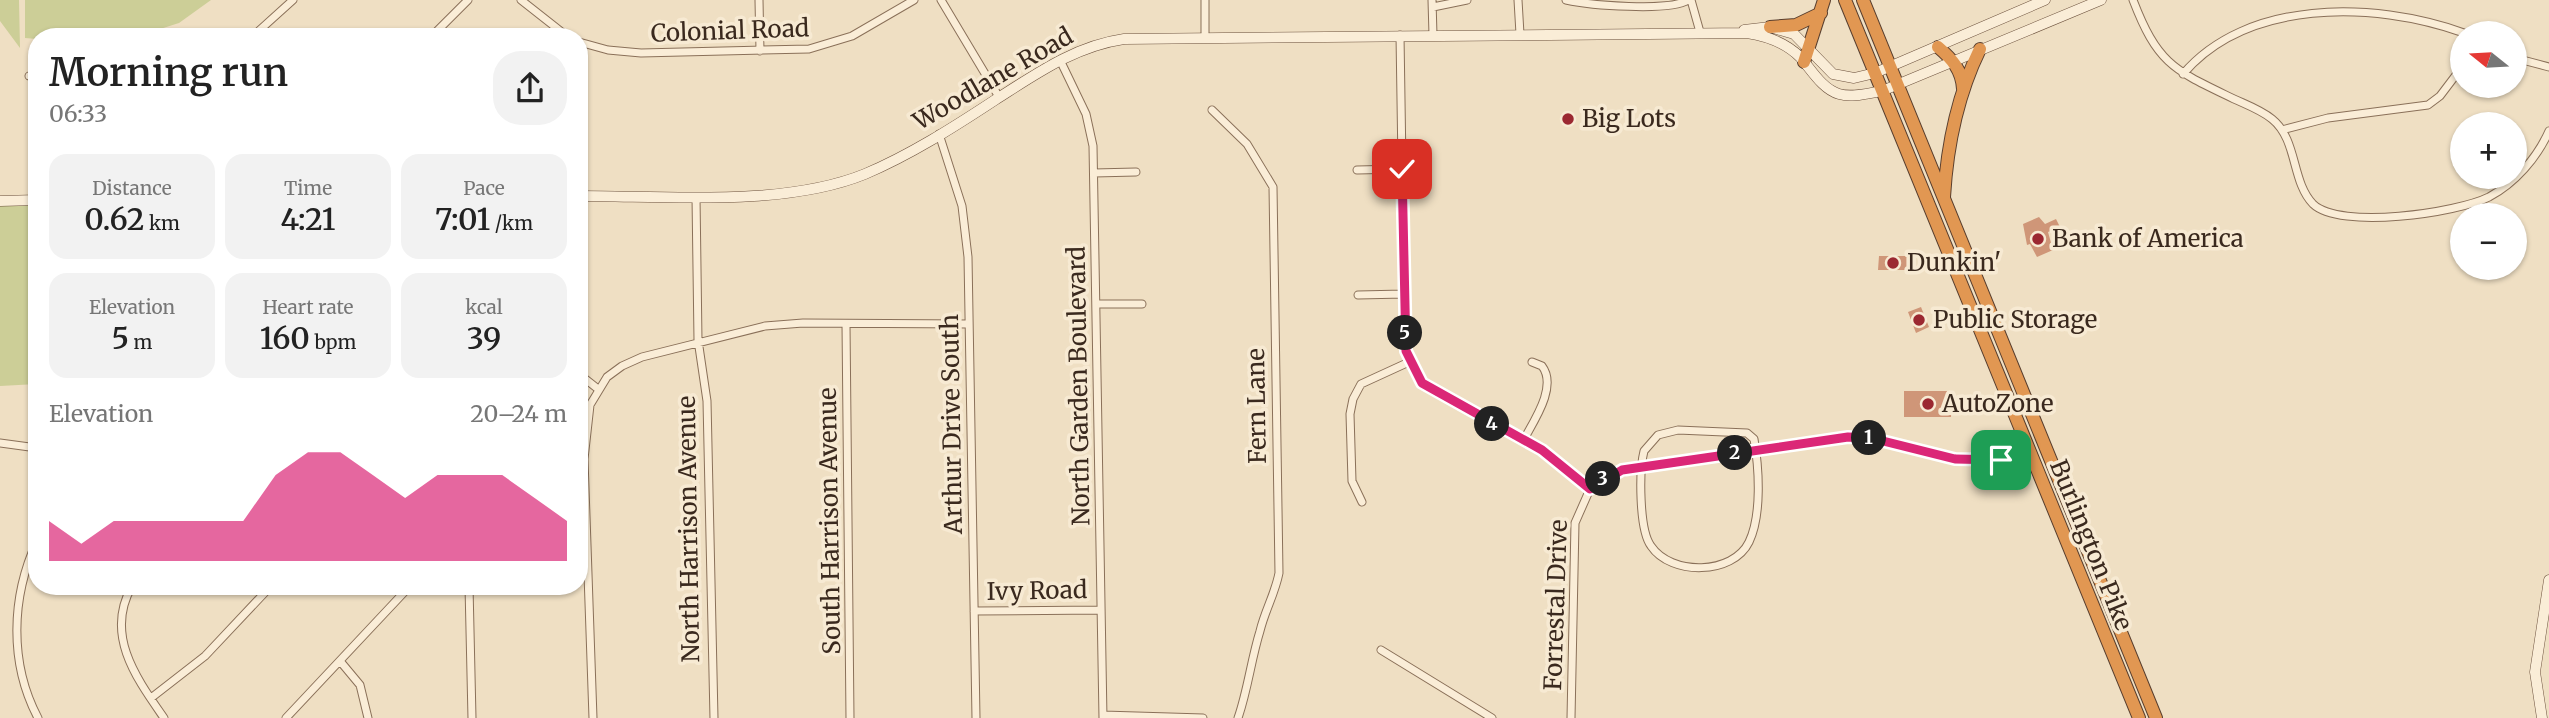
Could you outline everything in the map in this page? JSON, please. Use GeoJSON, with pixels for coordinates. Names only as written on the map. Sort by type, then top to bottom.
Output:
{"type":"FeatureCollection","features":[{"type":"Feature","properties":{"kind":"highway","name":"Burlington Pike"},"geometry":{"type":"LineString","coordinates":[[1845,0],[2139,718]]}},
{"type":"Feature","properties":{"kind":"highway","name":"Burlington Pike"},"geometry":{"type":"LineString","coordinates":[[1863,0],[2156,718]]}},
{"type":"Feature","properties":{"kind":"highway"},"geometry":{"type":"LineString","coordinates":[[1770,26],[1796,25],[1823,6]]}},
{"type":"Feature","properties":{"kind":"highway"},"geometry":{"type":"LineString","coordinates":[[1806,56],[1823,6]]}},
{"type":"Feature","properties":{"kind":"highway"},"geometry":{"type":"LineString","coordinates":[[1938,47],[1953,60],[1962,80],[1962,96]]}},
{"type":"Feature","properties":{"kind":"highway"},"geometry":{"type":"LineString","coordinates":[[1944,201],[1948,158],[1962,96],[1980,49]]}},
{"type":"Feature","properties":{"kind":"street"},"geometry":{"type":"LineString","coordinates":[[263,28],[293,0]]}},
{"type":"Feature","properties":{"kind":"street"},"geometry":{"type":"LineString","coordinates":[[440,28],[468,0]]}},
{"type":"Feature","properties":{"kind":"street"},"geometry":{"type":"LineString","coordinates":[[521,0],[557,28]]}},
{"type":"Feature","properties":{"kind":"street"},"geometry":{"type":"LineString","coordinates":[[759,0],[760,51]]}},
{"type":"Feature","properties":{"kind":"street","name":"Colonial Road"},"geometry":{"type":"LineString","coordinates":[[588,44],[630,53],[760,51],[831,44],[872,26],[914,0]]}},
{"type":"Feature","properties":{"kind":"street"},"geometry":{"type":"LineString","coordinates":[[941,0],[999,97]]}},
{"type":"Feature","properties":{"kind":"street"},"geometry":{"type":"LineString","coordinates":[[1205,0],[1205,38]]}},
{"type":"Feature","properties":{"kind":"street"},"geometry":{"type":"LineString","coordinates":[[1433,35],[1433,4],[1467,0]]}},
{"type":"Feature","properties":{"kind":"street"},"geometry":{"type":"LineString","coordinates":[[1518,0],[1520,34]]}},
{"type":"Feature","properties":{"kind":"street"},"geometry":{"type":"LineString","coordinates":[[1566,0],[1588,5],[1623,6],[1671,5],[1689,0],[1700,33]]}},
{"type":"Feature","properties":{"kind":"street","name":"Woodlane Road"},"geometry":{"type":"LineString","coordinates":[[1730,32],[1777,40],[1833,74],[1854,78],[1891,67],[2045,0]]}},
{"type":"Feature","properties":{"kind":"street","name":"Woodlane Road"},"geometry":{"type":"LineString","coordinates":[[588,196],[696,197],[793,192],[830,185],[881,166],[1060,60],[1106,42],[1205,38],[1700,33],[1770,26],[1794,34],[1819,80],[1838,94],[1882,91],[2101,0]]}},
{"type":"Feature","properties":{"kind":"street"},"geometry":{"type":"LineString","coordinates":[[2133,0],[2152,44],[2168,64],[2261,112],[2282,130],[2313,204],[2329,213],[2356,216],[2443,210],[2487,197],[2523,170],[2549,131]]}},
{"type":"Feature","properties":{"kind":"street"},"geometry":{"type":"LineString","coordinates":[[2387,5],[2450,28]]}},
{"type":"Feature","properties":{"kind":"street"},"geometry":{"type":"LineString","coordinates":[[2230,26],[2242,20]]}},
{"type":"Feature","properties":{"kind":"street"},"geometry":{"type":"LineString","coordinates":[[2183,74],[2197,53],[2220,32]]}},
{"type":"Feature","properties":{"kind":"street"},"geometry":{"type":"LineString","coordinates":[[1400,36],[1404,294],[1406,351],[1409,362],[1422,383],[1542,450],[1590,489]]}},
{"type":"Feature","properties":{"kind":"street","name":"North Garden Boulevard"},"geometry":{"type":"LineString","coordinates":[[1060,60],[1086,114],[1093,146],[1098,304],[1103,717]]}},
{"type":"Feature","properties":{"kind":"street"},"geometry":{"type":"LineString","coordinates":[[2527,61],[2549,67]]}},
{"type":"Feature","properties":{"kind":"street"},"geometry":{"type":"LineString","coordinates":[[2282,130],[2328,117],[2428,105],[2440,96],[2450,83]]}},
{"type":"Feature","properties":{"kind":"street","name":"Fern Lane"},"geometry":{"type":"LineString","coordinates":[[1212,110],[1247,144],[1273,187],[1279,573],[1275,596],[1259,632],[1251,678],[1238,718]]}},
{"type":"Feature","properties":{"kind":"street","name":"Arthur Drive South"},"geometry":{"type":"LineString","coordinates":[[939,134],[962,206],[968,257],[976,718]]}},
{"type":"Feature","properties":{"kind":"street"},"geometry":{"type":"LineString","coordinates":[[1357,170],[1402,169]]}},
{"type":"Feature","properties":{"kind":"street"},"geometry":{"type":"LineString","coordinates":[[1094,173],[1136,172]]}},
{"type":"Feature","properties":{"kind":"street","name":"North Harrison Avenue"},"geometry":{"type":"LineString","coordinates":[[696,197],[698,340],[707,401],[714,718]]}},
{"type":"Feature","properties":{"kind":"street"},"geometry":{"type":"LineString","coordinates":[[0,201],[28,200]]}},
{"type":"Feature","properties":{"kind":"street"},"geometry":{"type":"LineString","coordinates":[[1358,295],[1404,294]]}},
{"type":"Feature","properties":{"kind":"street"},"geometry":{"type":"LineString","coordinates":[[1098,304],[1142,304]]}},
{"type":"Feature","properties":{"kind":"street"},"geometry":{"type":"LineString","coordinates":[[588,423],[590,405],[607,377],[632,360],[698,340],[778,324],[969,324]]}},
{"type":"Feature","properties":{"kind":"street","name":"South Harrison Avenue"},"geometry":{"type":"LineString","coordinates":[[846,324],[850,718]]}},
{"type":"Feature","properties":{"kind":"street"},"geometry":{"type":"LineString","coordinates":[[1362,502],[1352,481],[1350,414],[1353,399],[1361,384],[1409,362]]}},
{"type":"Feature","properties":{"kind":"street"},"geometry":{"type":"LineString","coordinates":[[1524,441],[1546,388],[1546,372],[1532,362]]}},
{"type":"Feature","properties":{"kind":"street"},"geometry":{"type":"LineString","coordinates":[[588,381],[598,389]]}},
{"type":"Feature","properties":{"kind":"street"},"geometry":{"type":"LineString","coordinates":[[1665,432],[1747,433],[1754,439],[1756,449],[1755,512],[1750,541],[1731,561],[1712,566],[1674,563],[1652,549],[1643,525],[1642,467],[1647,444],[1665,432]]}},
{"type":"Feature","properties":{"kind":"street","name":"Forrestal Drive"},"geometry":{"type":"LineString","coordinates":[[1571,718],[1573,542],[1579,509],[1590,489],[1611,474],[1756,449],[1860,437],[1955,459],[2033,460]]}},
{"type":"Feature","properties":{"kind":"street"},"geometry":{"type":"LineString","coordinates":[[0,443],[28,447]]}},
{"type":"Feature","properties":{"kind":"street"},"geometry":{"type":"LineString","coordinates":[[28,567],[23,582],[16,639],[21,673],[38,718]]}},
{"type":"Feature","properties":{"kind":"street"},"geometry":{"type":"LineString","coordinates":[[588,574],[593,718]]}},
{"type":"Feature","properties":{"kind":"street"},"geometry":{"type":"LineString","coordinates":[[2542,718],[2535,672],[2549,580]]}},
{"type":"Feature","properties":{"kind":"street"},"geometry":{"type":"LineString","coordinates":[[129,595],[124,609],[125,650],[132,672],[164,718]]}},
{"type":"Feature","properties":{"kind":"street"},"geometry":{"type":"LineString","coordinates":[[151,698],[205,656],[263,595]]}},
{"type":"Feature","properties":{"kind":"street"},"geometry":{"type":"LineString","coordinates":[[286,718],[402,595]]}},
{"type":"Feature","properties":{"kind":"street"},"geometry":{"type":"LineString","coordinates":[[469,595],[472,718]]}},
{"type":"Feature","properties":{"kind":"street","name":"Ivy Road"},"geometry":{"type":"LineString","coordinates":[[974,611],[1101,610]]}},
{"type":"Feature","properties":{"kind":"street"},"geometry":{"type":"LineString","coordinates":[[1381,650],[1492,718]]}},
{"type":"Feature","properties":{"kind":"street"},"geometry":{"type":"LineString","coordinates":[[340,661],[360,685],[368,718]]}},
{"type":"Feature","properties":{"kind":"street"},"geometry":{"type":"LineString","coordinates":[[1103,717],[1203,718]]}},
{"type":"Feature","properties":{"kind":"green space"},"geometry":{"type":"Polygon","coordinates":[[[0,0],[19,0],[20,48],[0,21],[0,0]]]}},
{"type":"Feature","properties":{"kind":"green space"},"geometry":{"type":"Polygon","coordinates":[[[25,0],[211,0],[179,23],[163,28],[28,28],[28,38],[25,38],[25,0]]]}},
{"type":"Feature","properties":{"kind":"green space"},"geometry":{"type":"Polygon","coordinates":[[[0,200],[28,200],[28,384],[0,386],[0,200]]]}},
{"type":"Feature","properties":{"kind":"building","name":"Bank of America"},"geometry":{"type":"Polygon","coordinates":[[[2039,217],[2045,224],[2056,219],[2060,227],[2048,232],[2053,250],[2037,257],[2030,244],[2027,245],[2023,224],[2039,217]]]}},
{"type":"Feature","properties":{"kind":"building","name":"Dunkin'"},"geometry":{"type":"Polygon","coordinates":[[[1879,256],[1907,256],[1907,270],[1878,270],[1879,256]]]}},
{"type":"Feature","properties":{"kind":"building","name":"Public Storage"},"geometry":{"type":"Polygon","coordinates":[[[1921,307],[1929,327],[1916,333],[1908,312],[1921,307]]]}},
{"type":"Feature","properties":{"kind":"building","name":"AutoZone"},"geometry":{"type":"Polygon","coordinates":[[[1904,391],[1952,391],[1951,417],[1904,417],[1904,391]]]}},
{"type":"Feature","properties":{"kind":"place","name":"Big Lots"},"geometry":{"type":"Point","coordinates":[1568,119]}},
{"type":"Feature","properties":{"kind":"place","name":"Bank of America"},"geometry":{"type":"Point","coordinates":[2038,239]}},
{"type":"Feature","properties":{"kind":"place","name":"Dunkin'"},"geometry":{"type":"Point","coordinates":[1893,263]}},
{"type":"Feature","properties":{"kind":"place","name":"Public Storage"},"geometry":{"type":"Point","coordinates":[1919,320]}},
{"type":"Feature","properties":{"kind":"place","name":"AutoZone"},"geometry":{"type":"Point","coordinates":[1928,404]}},
{"type":"Feature","properties":{"kind":"route"},"geometry":{"type":"LineString","coordinates":[[1402,169],[1406,351],[1409,362],[1422,383],[1444,398],[1542,450],[1590,489],[1611,474],[1622,470],[1848,437],[1882,440],[1955,459],[2001,460]]}}]}
